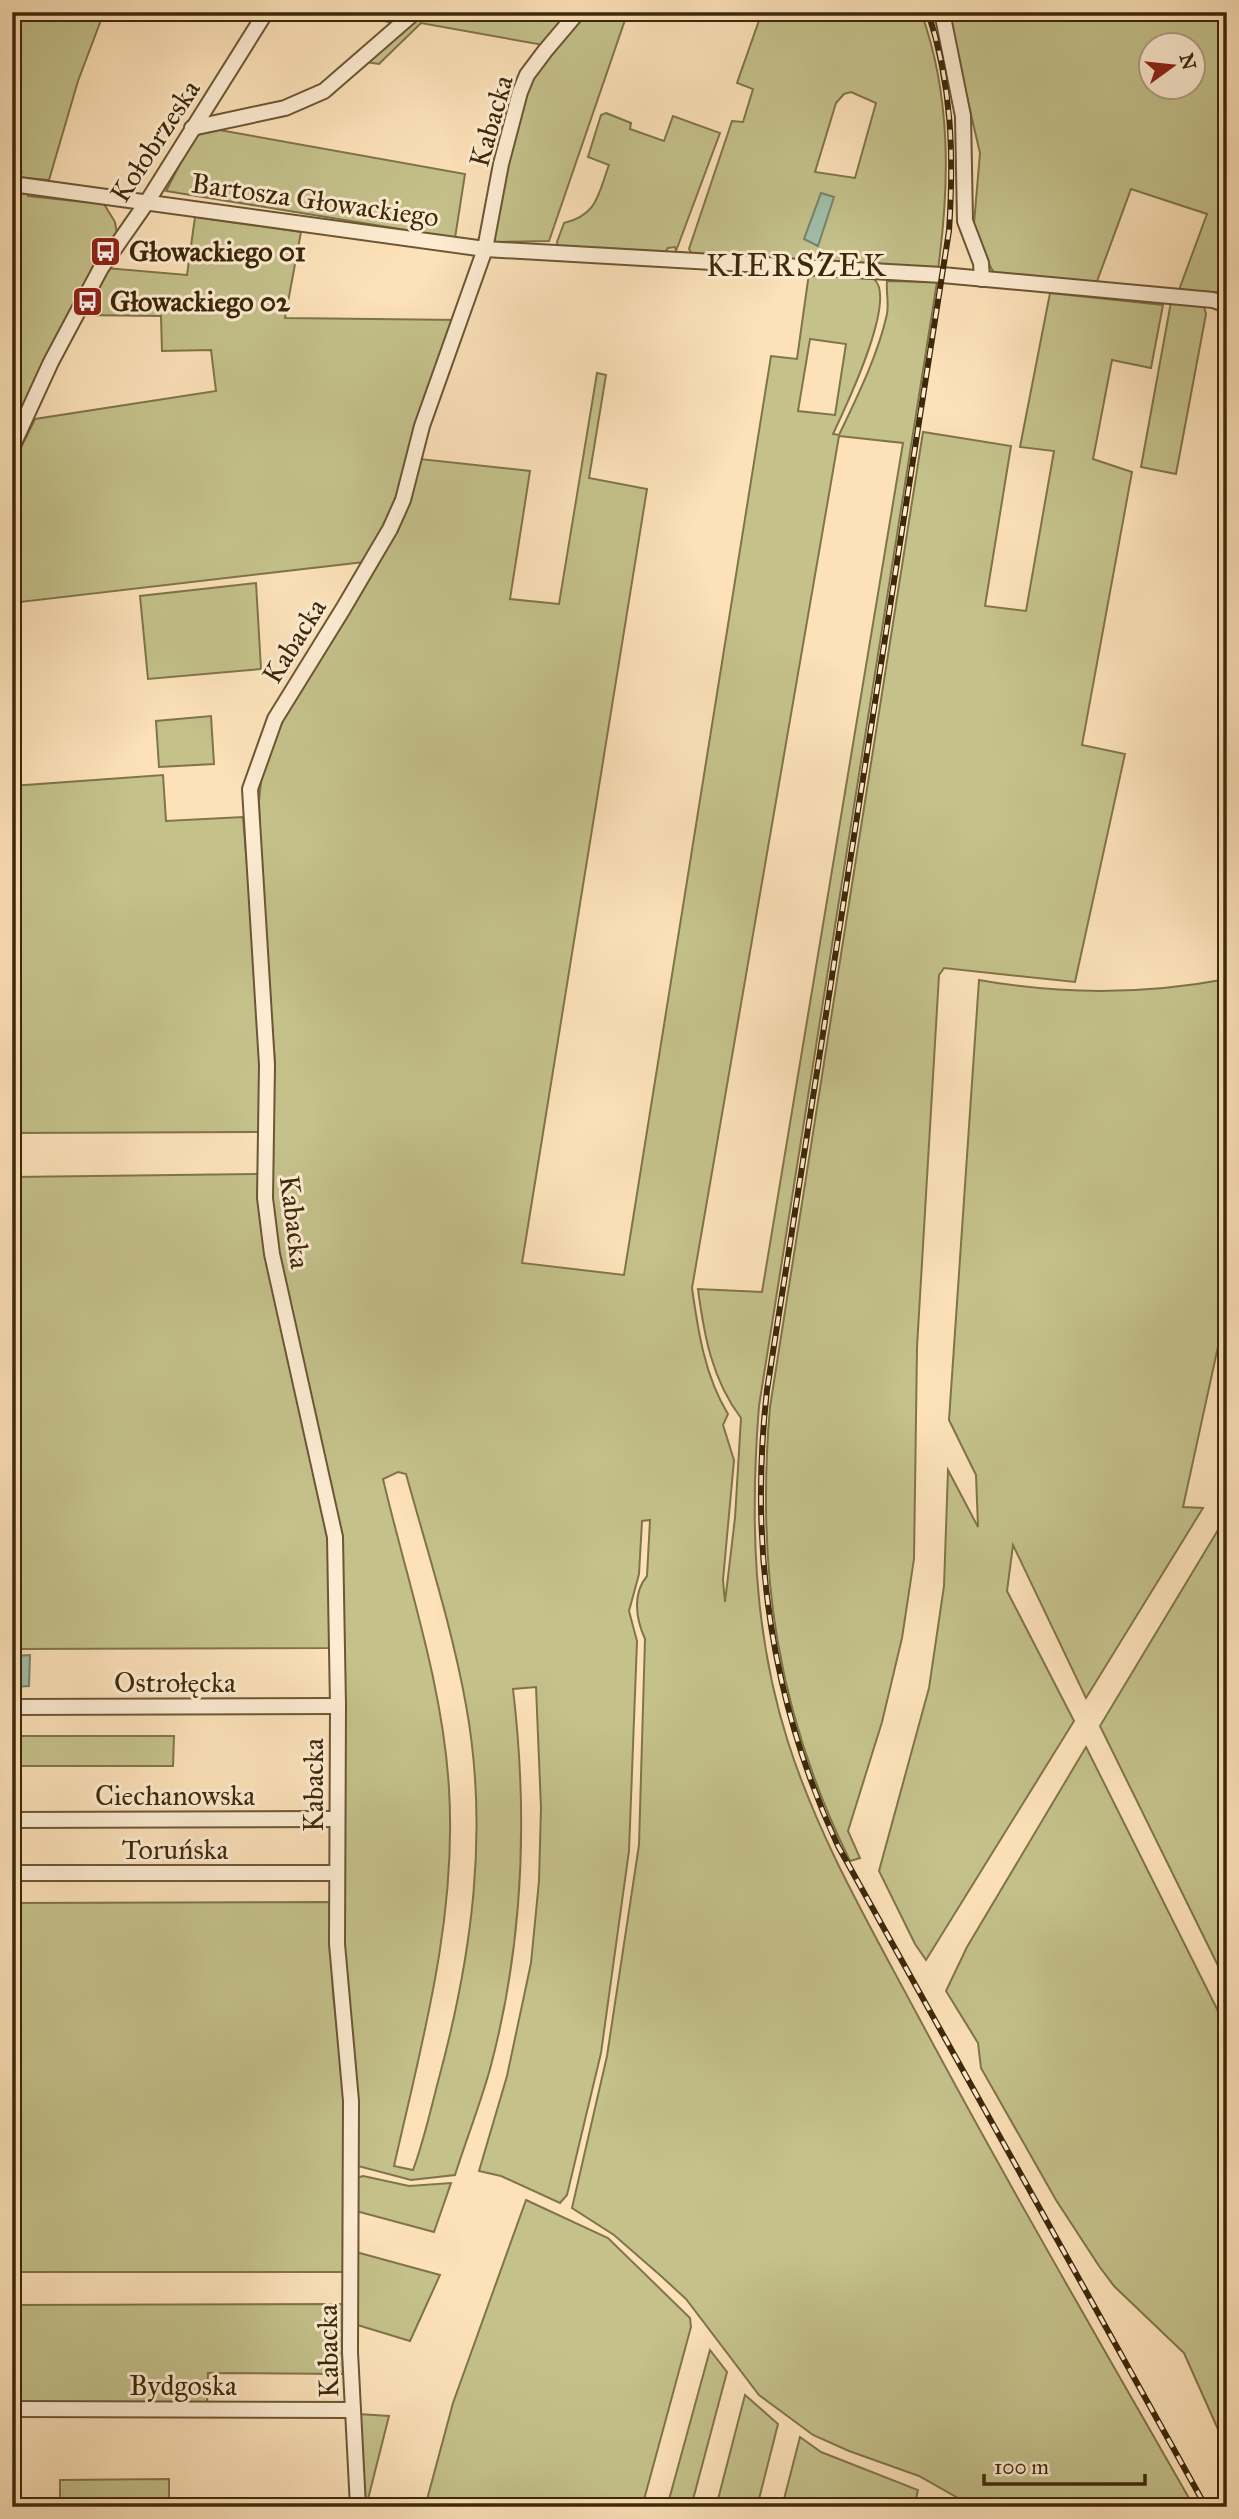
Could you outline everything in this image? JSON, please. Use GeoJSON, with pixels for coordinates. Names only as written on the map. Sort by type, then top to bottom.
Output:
{"type":"FeatureCollection","features":[{"type":"Feature","properties":{"kind":"street","name":"Kołobrzeska"},"geometry":{"type":"LineString","coordinates":[[12,447],[83,299],[111,251],[147,201],[266,12]]}},
{"type":"Feature","properties":{"kind":"street"},"geometry":{"type":"LineString","coordinates":[[192,128],[285,108],[324,91],[415,12]]}},
{"type":"Feature","properties":{"kind":"street","name":"Kabacka"},"geometry":{"type":"LineString","coordinates":[[358,2507],[350,2352],[351,2101],[337,1944],[338,1706],[335,1537],[272,1254],[265,1198],[267,1065],[250,789],[275,719],[390,529],[403,500],[422,426],[485,249],[501,164],[520,92],[527,75],[578,12]]}},
{"type":"Feature","properties":{"kind":"street"},"geometry":{"type":"LineString","coordinates":[[942,12],[963,116],[965,221],[981,262],[982,279]]}},
{"type":"Feature","properties":{"kind":"street","name":"Bartosza Głowackiego"},"geometry":{"type":"LineString","coordinates":[[12,184],[485,249],[982,279],[1213,300],[1227,304]]}},
{"type":"Feature","properties":{"kind":"street","name":"Ostrołęcka"},"geometry":{"type":"LineString","coordinates":[[12,1707],[338,1706]]}},
{"type":"Feature","properties":{"kind":"street","name":"Ciechanowska"},"geometry":{"type":"LineString","coordinates":[[12,1820],[337,1819]]}},
{"type":"Feature","properties":{"kind":"street","name":"Toruńska"},"geometry":{"type":"LineString","coordinates":[[12,1873],[337,1873]]}},
{"type":"Feature","properties":{"kind":"street","name":"Bydgoska"},"geometry":{"type":"LineString","coordinates":[[12,2409],[353,2410]]}},
{"type":"Feature","properties":{"kind":"shaded area"},"geometry":{"type":"Polygon","coordinates":[[[12,12],[104,12],[78,81],[49,180],[14,177],[12,12]]]}},
{"type":"Feature","properties":{"kind":"shaded area"},"geometry":{"type":"Polygon","coordinates":[[[341,12],[410,12],[398,24],[341,12]]]}},
{"type":"Feature","properties":{"kind":"shaded area"},"geometry":{"type":"Polygon","coordinates":[[[421,12],[573,12],[543,45],[421,23],[379,64],[366,62],[421,12]]]}},
{"type":"Feature","properties":{"kind":"shaded area"},"geometry":{"type":"Polygon","coordinates":[[[583,12],[614,12],[626,17],[549,241],[496,242],[492,238],[509,146],[532,72],[583,12]]]}},
{"type":"Feature","properties":{"kind":"shaded area"},"geometry":{"type":"Polygon","coordinates":[[[762,12],[921,12],[931,43],[943,107],[946,172],[938,269],[692,254],[689,249],[732,121],[743,122],[753,89],[737,83],[762,12]],[[851,92],[844,94],[836,103],[815,172],[855,178],[876,103],[851,92]]]}},
{"type":"Feature","properties":{"kind":"shaded area"},"geometry":{"type":"Polygon","coordinates":[[[947,12],[1227,12],[1227,293],[1179,290],[1207,214],[1131,189],[1096,284],[995,275],[973,235],[980,153],[947,12]]]}},
{"type":"Feature","properties":{"kind":"shaded area"},"geometry":{"type":"Polygon","coordinates":[[[606,113],[631,123],[630,129],[664,141],[673,116],[720,133],[676,251],[675,247],[668,248],[664,254],[558,249],[557,242],[564,223],[584,215],[590,209],[602,185],[609,165],[588,157],[601,115],[606,113]]]}},
{"type":"Feature","properties":{"kind":"shaded area"},"geometry":{"type":"Polygon","coordinates":[[[208,128],[465,174],[455,238],[166,191],[197,131],[208,128]]]}},
{"type":"Feature","properties":{"kind":"shaded area"},"geometry":{"type":"Polygon","coordinates":[[[12,190],[27,191],[28,196],[104,204],[115,222],[117,234],[86,281],[12,435],[12,190]]]}},
{"type":"Feature","properties":{"kind":"shaded area"},"geometry":{"type":"Polygon","coordinates":[[[821,193],[834,197],[818,246],[804,239],[821,193]]]}},
{"type":"Feature","properties":{"kind":"shaded area"},"geometry":{"type":"Polygon","coordinates":[[[195,217],[301,232],[285,318],[460,320],[397,499],[364,562],[12,603],[12,466],[35,419],[216,391],[211,350],[162,351],[161,316],[81,315],[106,268],[187,275],[195,217]]]}},
{"type":"Feature","properties":{"kind":"shaded area"},"geometry":{"type":"Polygon","coordinates":[[[809,273],[874,279],[880,290],[875,330],[858,379],[833,434],[839,435],[866,376],[883,329],[888,310],[887,281],[937,282],[759,1406],[755,1533],[767,1659],[788,1742],[815,1813],[847,1882],[985,2139],[1194,2507],[974,2507],[919,2476],[813,2435],[759,2395],[686,2299],[614,2235],[572,2208],[607,2056],[639,1845],[645,1639],[639,1623],[637,1599],[647,1576],[650,1520],[642,1521],[639,1574],[629,1611],[637,1641],[629,1851],[601,2053],[567,2195],[560,2203],[501,2176],[479,2171],[507,2076],[531,1963],[539,1881],[541,1808],[536,1687],[513,1689],[518,1737],[521,1833],[516,1928],[510,1976],[490,2069],[455,2175],[411,2180],[358,2166],[356,2157],[344,1982],[339,1539],[278,1252],[269,1179],[275,1063],[262,892],[259,801],[263,762],[277,727],[420,459],[530,471],[510,599],[559,604],[597,373],[606,375],[589,478],[647,489],[522,1263],[624,1275],[771,356],[797,359],[809,273]],[[810,339],[798,411],[835,415],[846,344],[810,339]],[[839,436],[692,1288],[708,1369],[728,1414],[723,1425],[734,1460],[723,1580],[725,1602],[735,1518],[741,1418],[716,1373],[703,1323],[698,1289],[762,1292],[903,443],[839,436]],[[398,1472],[383,1479],[432,1672],[440,1711],[449,1789],[448,1885],[442,1932],[426,2026],[394,2166],[413,2170],[451,2032],[468,1939],[474,1893],[476,1799],[473,1752],[454,1647],[406,1474],[398,1472]]]}},
{"type":"Feature","properties":{"kind":"shaded area"},"geometry":{"type":"Polygon","coordinates":[[[1050,293],[1163,305],[1151,368],[1112,360],[1093,459],[1132,472],[1082,745],[1125,754],[1075,982],[944,968],[939,975],[917,1347],[914,1559],[902,1638],[882,1722],[848,1831],[860,1858],[850,1861],[825,1806],[805,1751],[777,1640],[766,1526],[770,1407],[923,432],[1011,446],[985,606],[1026,611],[1054,451],[1020,447],[1050,293]]]}},
{"type":"Feature","properties":{"kind":"shaded area"},"geometry":{"type":"Polygon","coordinates":[[[1171,302],[1204,307],[1206,314],[1176,474],[1141,467],[1171,302]]]}},
{"type":"Feature","properties":{"kind":"shaded area"},"geometry":{"type":"Polygon","coordinates":[[[256,583],[261,669],[148,679],[140,596],[256,583]]]}},
{"type":"Feature","properties":{"kind":"shaded area"},"geometry":{"type":"Polygon","coordinates":[[[211,716],[214,764],[159,767],[156,721],[211,716]]]}},
{"type":"Feature","properties":{"kind":"shaded area"},"geometry":{"type":"Polygon","coordinates":[[[163,775],[166,821],[243,817],[262,1049],[260,1132],[12,1133],[12,786],[163,775]]]}},
{"type":"Feature","properties":{"kind":"shaded area"},"geometry":{"type":"Polygon","coordinates":[[[1227,979],[1227,1284],[1219,1342],[1183,1507],[1203,1508],[1086,1698],[1013,1545],[1007,1591],[1074,1721],[926,1960],[915,1944],[879,1871],[929,1688],[944,1586],[948,1470],[978,1527],[976,1475],[949,1420],[979,980],[1041,988],[1103,991],[1165,988],[1227,979]]]}},
{"type":"Feature","properties":{"kind":"shaded area"},"geometry":{"type":"Polygon","coordinates":[[[259,1174],[329,1540],[330,1648],[12,1649],[12,1177],[259,1174]]]}},
{"type":"Feature","properties":{"kind":"shaded area"},"geometry":{"type":"Polygon","coordinates":[[[1227,1515],[1227,1984],[1100,1726],[1227,1515]]]}},
{"type":"Feature","properties":{"kind":"shaded area"},"geometry":{"type":"Polygon","coordinates":[[[30,1655],[29,1686],[14,1687],[14,1656],[30,1655]]]}},
{"type":"Feature","properties":{"kind":"shaded area"},"geometry":{"type":"Polygon","coordinates":[[[12,1736],[174,1736],[173,1766],[12,1766],[12,1736]]]}},
{"type":"Feature","properties":{"kind":"shaded area"},"geometry":{"type":"Polygon","coordinates":[[[1086,1747],[1227,2029],[1227,2415],[1221,2436],[1184,2353],[1114,2286],[1056,2200],[981,2068],[978,2043],[946,1991],[967,1947],[1086,1747]]]}},
{"type":"Feature","properties":{"kind":"shaded area"},"geometry":{"type":"Polygon","coordinates":[[[329,1902],[333,1993],[344,2089],[345,2272],[12,2272],[12,1903],[329,1902]]]}},
{"type":"Feature","properties":{"kind":"shaded area"},"geometry":{"type":"Polygon","coordinates":[[[363,2176],[409,2186],[451,2183],[434,2232],[356,2211],[356,2178],[363,2176]]]}},
{"type":"Feature","properties":{"kind":"shaded area"},"geometry":{"type":"Polygon","coordinates":[[[526,2200],[608,2238],[690,2318],[691,2327],[642,2507],[425,2507],[453,2403],[526,2200]]]}},
{"type":"Feature","properties":{"kind":"shaded area"},"geometry":{"type":"Polygon","coordinates":[[[356,2252],[440,2275],[410,2341],[354,2324],[356,2252]]]}},
{"type":"Feature","properties":{"kind":"shaded area"},"geometry":{"type":"Polygon","coordinates":[[[345,2304],[345,2374],[208,2373],[207,2404],[12,2405],[12,2305],[345,2304]]]}},
{"type":"Feature","properties":{"kind":"shaded area"},"geometry":{"type":"Polygon","coordinates":[[[710,2350],[727,2372],[691,2507],[667,2507],[710,2350]]]}},
{"type":"Feature","properties":{"kind":"shaded area"},"geometry":{"type":"Polygon","coordinates":[[[745,2395],[778,2424],[757,2507],[716,2507],[745,2395]]]}},
{"type":"Feature","properties":{"kind":"shaded area"},"geometry":{"type":"Polygon","coordinates":[[[358,2414],[389,2416],[366,2507],[363,2507],[358,2414]]]}},
{"type":"Feature","properties":{"kind":"shaded area"},"geometry":{"type":"Polygon","coordinates":[[[800,2437],[821,2452],[918,2490],[914,2507],[782,2507],[800,2437]]]}},
{"type":"Feature","properties":{"kind":"shaded area"},"geometry":{"type":"Polygon","coordinates":[[[169,2479],[169,2507],[60,2507],[60,2480],[169,2479]]]}},
{"type":"Feature","properties":{"kind":"waterway"},"geometry":{"type":"LineString","coordinates":[[12,153],[21,172]]}},
{"type":"Feature","properties":{"kind":"waterway"},"geometry":{"type":"LineString","coordinates":[[12,248],[16,195]]}},
{"type":"Feature","properties":{"kind":"railway"},"geometry":{"type":"LineString","coordinates":[[928,12],[947,93],[951,148],[949,231],[767,1390],[762,1449],[764,1565],[781,1680],[796,1736],[838,1846],[1206,2507]]}},
{"type":"Feature","properties":{"kind":"place","name":"Głowackiego 01"},"geometry":{"type":"Point","coordinates":[106,251]}},
{"type":"Feature","properties":{"kind":"place","name":"Głowackiego 02"},"geometry":{"type":"Point","coordinates":[87,301]}},
{"type":"Feature","properties":{"kind":"district","name":"KIERSZEK"},"geometry":{"type":"Point","coordinates":[797,265]}}]}
